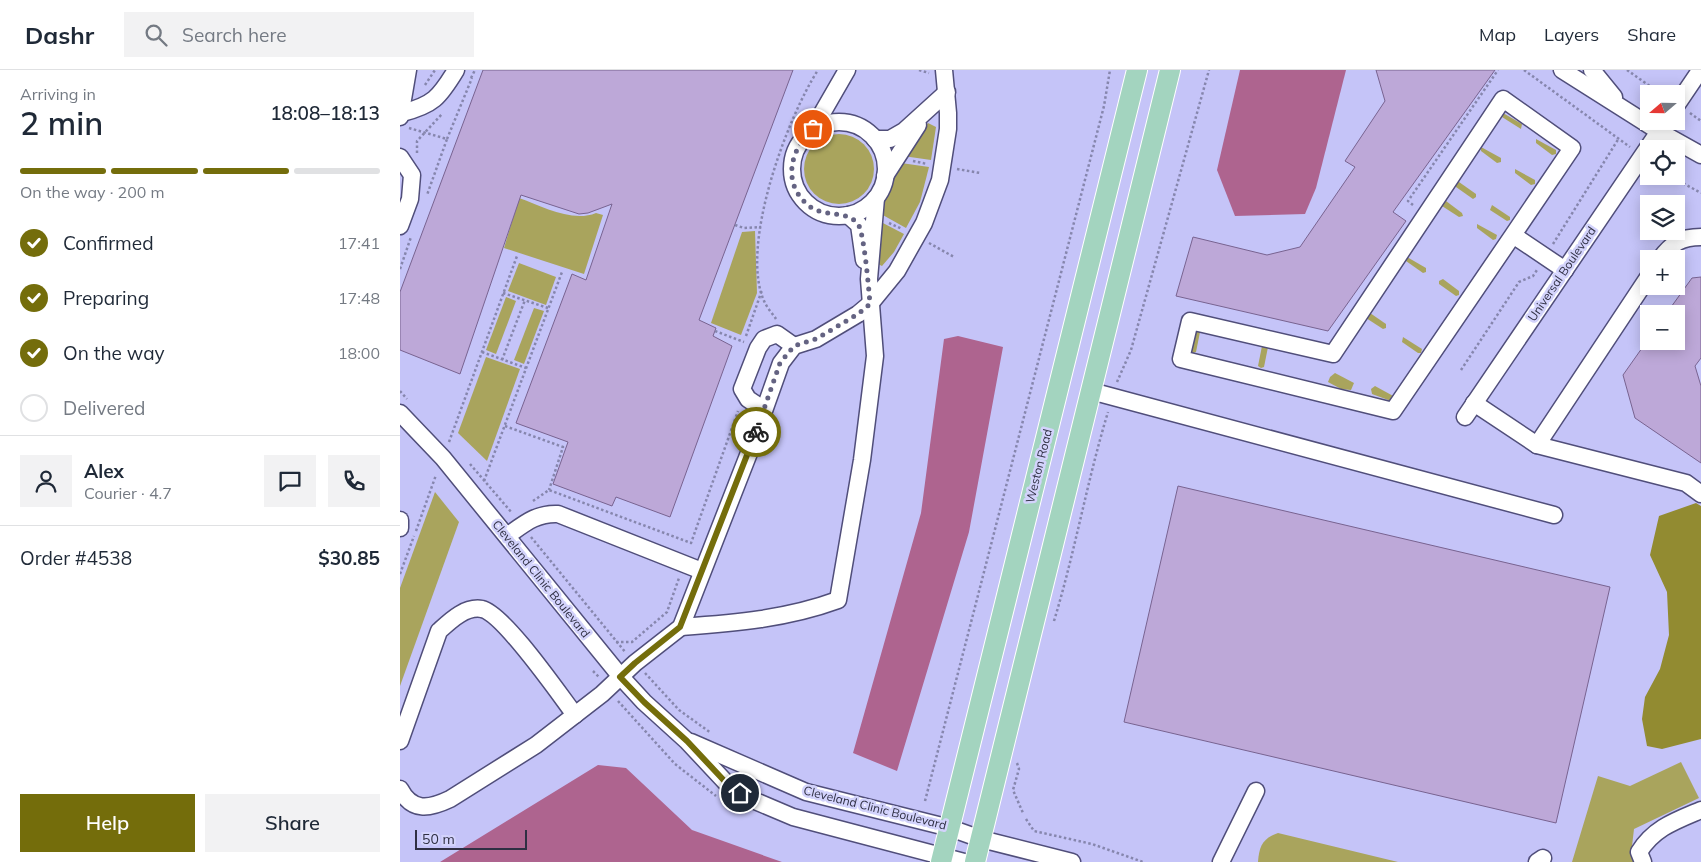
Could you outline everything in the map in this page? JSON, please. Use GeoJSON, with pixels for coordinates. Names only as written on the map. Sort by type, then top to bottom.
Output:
{"type":"FeatureCollection","features":[{"type":"Feature","properties":{"kind":"main road","name":"Weston Road"},"geometry":{"type":"LineString","coordinates":[[942,858],[1137,70]]}},
{"type":"Feature","properties":{"kind":"main road"},"geometry":{"type":"LineString","coordinates":[[975,862],[1170,70]]}},
{"type":"Feature","properties":{"kind":"street"},"geometry":{"type":"LineString","coordinates":[[408,70],[401,115],[425,107],[444,89],[456,70]]}},
{"type":"Feature","properties":{"kind":"street"},"geometry":{"type":"LineString","coordinates":[[813,129],[847,70]]}},
{"type":"Feature","properties":{"kind":"street"},"geometry":{"type":"LineString","coordinates":[[400,789],[405,798],[422,808],[435,806],[450,799],[536,745],[575,715],[680,627],[750,453],[780,363],[794,346],[816,339],[858,314],[870,304],[897,272],[924,223],[940,180],[948,129],[947,92],[944,70]]}},
{"type":"Feature","properties":{"kind":"street"},"geometry":{"type":"LineString","coordinates":[[1562,70],[1622,107],[1640,115]]}},
{"type":"Feature","properties":{"kind":"street"},"geometry":{"type":"LineString","coordinates":[[1592,70],[1622,107]]}},
{"type":"Feature","properties":{"kind":"street"},"geometry":{"type":"LineString","coordinates":[[1685,92],[1699,71]]}},
{"type":"Feature","properties":{"kind":"street"},"geometry":{"type":"LineString","coordinates":[[875,139],[890,139],[904,131],[947,92]]}},
{"type":"Feature","properties":{"kind":"street"},"geometry":{"type":"LineString","coordinates":[[1503,99],[1572,148],[1513,234],[1393,411],[1181,359],[1190,320],[1333,354],[1503,99]]}},
{"type":"Feature","properties":{"kind":"street"},"geometry":{"type":"LineString","coordinates":[[680,627],[719,624],[804,612],[838,600],[870,400],[875,356],[869,279],[876,198],[885,176],[915,133],[923,114]]}},
{"type":"Feature","properties":{"kind":"street"},"geometry":{"type":"LineString","coordinates":[[876,198],[863,209],[848,215],[826,214],[812,208],[801,197],[794,183],[792,168],[794,153],[801,139],[813,129],[826,123],[842,121],[857,125],[875,139],[882,150],[885,176]]}},
{"type":"Feature","properties":{"kind":"street"},"geometry":{"type":"LineString","coordinates":[[1668,130],[1701,155]]}},
{"type":"Feature","properties":{"kind":"street"},"geometry":{"type":"LineString","coordinates":[[400,157],[412,175],[410,199],[400,226]]}},
{"type":"Feature","properties":{"kind":"street","name":"Universal Boulevard"},"geometry":{"type":"LineString","coordinates":[[1537,445],[1469,410],[1640,160]]}},
{"type":"Feature","properties":{"kind":"street"},"geometry":{"type":"LineString","coordinates":[[848,215],[859,225],[869,279]]}},
{"type":"Feature","properties":{"kind":"street"},"geometry":{"type":"LineString","coordinates":[[1513,234],[1565,270]]}},
{"type":"Feature","properties":{"kind":"street"},"geometry":{"type":"LineString","coordinates":[[1667,250],[1671,244],[1686,237],[1701,236]]}},
{"type":"Feature","properties":{"kind":"street"},"geometry":{"type":"LineString","coordinates":[[1640,290],[1537,445],[1686,483],[1701,494]]}},
{"type":"Feature","properties":{"kind":"street"},"geometry":{"type":"LineString","coordinates":[[763,410],[748,399],[742,389],[758,348],[764,340],[777,334],[794,346]]}},
{"type":"Feature","properties":{"kind":"street"},"geometry":{"type":"LineString","coordinates":[[1091,392],[1554,515]]}},
{"type":"Feature","properties":{"kind":"street","name":"Cleveland Clinic Boulevard"},"geometry":{"type":"LineString","coordinates":[[406,408],[432,446],[478,499],[620,677],[644,702],[687,741],[731,788],[771,809],[942,858],[964,862]]}},
{"type":"Feature","properties":{"kind":"street"},"geometry":{"type":"LineString","coordinates":[[508,536],[520,517],[558,514],[702,570]]}},
{"type":"Feature","properties":{"kind":"street"},"geometry":{"type":"LineString","coordinates":[[400,520],[400,528]]}},
{"type":"Feature","properties":{"kind":"street"},"geometry":{"type":"LineString","coordinates":[[400,741],[439,631],[453,619],[470,610],[483,609],[510,630],[575,715]]}},
{"type":"Feature","properties":{"kind":"street","name":"Cleveland Clinic Boulevard"},"geometry":{"type":"LineString","coordinates":[[687,741],[806,792],[950,828],[981,839],[1072,862]]}},
{"type":"Feature","properties":{"kind":"street"},"geometry":{"type":"LineString","coordinates":[[1221,862],[1256,791]]}},
{"type":"Feature","properties":{"kind":"street"},"geometry":{"type":"LineString","coordinates":[[1643,862],[1639,852],[1648,838],[1673,822],[1701,810]]}},
{"type":"Feature","properties":{"kind":"path"},"geometry":{"type":"LineString","coordinates":[[421,91],[435,70]]}},
{"type":"Feature","properties":{"kind":"path"},"geometry":{"type":"LineString","coordinates":[[779,323],[765,302],[759,274],[761,227],[766,195],[791,119],[818,70]]}},
{"type":"Feature","properties":{"kind":"path"},"geometry":{"type":"LineString","coordinates":[[925,801],[1099,125],[1110,70]]}},
{"type":"Feature","properties":{"kind":"path"},"geometry":{"type":"LineString","coordinates":[[1051,630],[1072,564],[1093,461],[1120,372],[1131,350],[1209,70]]}},
{"type":"Feature","properties":{"kind":"path"},"geometry":{"type":"LineString","coordinates":[[1524,70],[1640,156]]}},
{"type":"Feature","properties":{"kind":"path"},"geometry":{"type":"LineString","coordinates":[[1627,70],[1648,85]]}},
{"type":"Feature","properties":{"kind":"path"},"geometry":{"type":"LineString","coordinates":[[447,139],[473,75]]}},
{"type":"Feature","properties":{"kind":"path"},"geometry":{"type":"LineString","coordinates":[[1685,184],[1701,193]]}},
{"type":"Feature","properties":{"kind":"path"},"geometry":{"type":"LineString","coordinates":[[735,225],[744,228],[761,227]]}},
{"type":"Feature","properties":{"kind":"path"},"geometry":{"type":"LineString","coordinates":[[449,442],[517,256]]}},
{"type":"Feature","properties":{"kind":"path"},"geometry":{"type":"LineString","coordinates":[[478,499],[562,272]]}},
{"type":"Feature","properties":{"kind":"path"},"geometry":{"type":"LineString","coordinates":[[741,350],[762,290]]}},
{"type":"Feature","properties":{"kind":"path"},"geometry":{"type":"LineString","coordinates":[[503,293],[548,308]]}},
{"type":"Feature","properties":{"kind":"path"},"geometry":{"type":"LineString","coordinates":[[502,360],[525,300]]}},
{"type":"Feature","properties":{"kind":"path"},"geometry":{"type":"LineString","coordinates":[[715,331],[744,342]]}},
{"type":"Feature","properties":{"kind":"path"},"geometry":{"type":"LineString","coordinates":[[482,352],[526,368]]}},
{"type":"Feature","properties":{"kind":"path"},"geometry":{"type":"LineString","coordinates":[[400,391],[406,408]]}},
{"type":"Feature","properties":{"kind":"path"},"geometry":{"type":"LineString","coordinates":[[616,642],[632,642],[667,612],[738,411],[737,405]]}},
{"type":"Feature","properties":{"kind":"path"},"geometry":{"type":"LineString","coordinates":[[505,426],[563,447],[549,490],[530,504]]}},
{"type":"Feature","properties":{"kind":"path"},"geometry":{"type":"LineString","coordinates":[[443,436],[455,448]]}},
{"type":"Feature","properties":{"kind":"path"},"geometry":{"type":"LineString","coordinates":[[467,461],[509,510],[520,517],[616,642],[635,663],[679,710],[718,738]]}},
{"type":"Feature","properties":{"kind":"path"},"geometry":{"type":"LineString","coordinates":[[400,574],[437,475]]}},
{"type":"Feature","properties":{"kind":"path"},"geometry":{"type":"LineString","coordinates":[[549,490],[691,543]]}},
{"type":"Feature","properties":{"kind":"path"},"geometry":{"type":"LineString","coordinates":[[509,510],[520,517]]}},
{"type":"Feature","properties":{"kind":"path"},"geometry":{"type":"LineString","coordinates":[[1017,762],[1019,769],[1013,790],[1022,813]]}},
{"type":"Feature","properties":{"kind":"path"},"geometry":{"type":"LineString","coordinates":[[1026,819],[1034,830],[1092,844],[1143,862]]}},
{"type":"Feature","properties":{"kind":"shaded area"},"geometry":{"type":"Polygon","coordinates":[[[1240,70],[1346,70],[1316,188],[1305,214],[1235,216],[1217,170],[1240,70]]]}},
{"type":"Feature","properties":{"kind":"shaded area"},"geometry":{"type":"Polygon","coordinates":[[[1503,113],[1522,124],[1521,129],[1502,117],[1503,113]]]}},
{"type":"Feature","properties":{"kind":"shaded area"},"geometry":{"type":"Polygon","coordinates":[[[928,123],[936,127],[931,160],[903,156],[928,123]]]}},
{"type":"Feature","properties":{"kind":"shaded area"},"geometry":{"type":"Polygon","coordinates":[[[839,134],[852,137],[864,144],[871,156],[874,169],[871,182],[864,194],[852,201],[839,204],[826,201],[814,194],[807,182],[804,169],[807,156],[814,144],[826,137],[839,134]]]}},
{"type":"Feature","properties":{"kind":"shaded area"},"geometry":{"type":"Polygon","coordinates":[[[1536,139],[1556,150],[1556,154],[1552,155],[1536,143],[1536,139]]]}},
{"type":"Feature","properties":{"kind":"shaded area"},"geometry":{"type":"Polygon","coordinates":[[[1481,147],[1501,158],[1501,162],[1497,163],[1481,151],[1481,147]]]}},
{"type":"Feature","properties":{"kind":"shaded area"},"geometry":{"type":"Polygon","coordinates":[[[901,163],[929,167],[920,202],[906,228],[881,214],[890,185],[901,163]]]}},
{"type":"Feature","properties":{"kind":"shaded area"},"geometry":{"type":"Polygon","coordinates":[[[1515,169],[1535,180],[1535,184],[1531,185],[1515,173],[1515,169]]]}},
{"type":"Feature","properties":{"kind":"shaded area"},"geometry":{"type":"Polygon","coordinates":[[[1459,182],[1476,194],[1476,197],[1473,199],[1456,187],[1456,183],[1459,182]]]}},
{"type":"Feature","properties":{"kind":"shaded area"},"geometry":{"type":"Polygon","coordinates":[[[519,198],[567,215],[587,216],[596,213],[603,215],[584,274],[504,248],[519,198]]]}},
{"type":"Feature","properties":{"kind":"shaded area"},"geometry":{"type":"Polygon","coordinates":[[[1446,201],[1462,213],[1463,216],[1459,217],[1442,206],[1446,201]]]}},
{"type":"Feature","properties":{"kind":"shaded area"},"geometry":{"type":"Polygon","coordinates":[[[1492,205],[1510,217],[1510,220],[1507,221],[1490,210],[1492,205]]]}},
{"type":"Feature","properties":{"kind":"shaded area"},"geometry":{"type":"Polygon","coordinates":[[[881,222],[904,234],[894,252],[882,266],[876,263],[881,222]]]}},
{"type":"Feature","properties":{"kind":"shaded area"},"geometry":{"type":"Polygon","coordinates":[[[1477,224],[1497,235],[1496,239],[1493,240],[1477,228],[1477,224]]]}},
{"type":"Feature","properties":{"kind":"shaded area"},"geometry":{"type":"Polygon","coordinates":[[[755,231],[757,293],[741,335],[711,323],[742,232],[755,231]]]}},
{"type":"Feature","properties":{"kind":"shaded area"},"geometry":{"type":"Polygon","coordinates":[[[1407,257],[1426,268],[1426,272],[1423,273],[1406,261],[1407,257]]]}},
{"type":"Feature","properties":{"kind":"shaded area"},"geometry":{"type":"Polygon","coordinates":[[[519,263],[556,277],[546,305],[508,291],[519,263]]]}},
{"type":"Feature","properties":{"kind":"shaded area"},"geometry":{"type":"Polygon","coordinates":[[[1443,279],[1459,291],[1459,295],[1456,296],[1439,284],[1439,281],[1443,279]]]}},
{"type":"Feature","properties":{"kind":"shaded area"},"geometry":{"type":"Polygon","coordinates":[[[506,297],[516,301],[496,354],[486,350],[506,297]]]}},
{"type":"Feature","properties":{"kind":"shaded area"},"geometry":{"type":"Polygon","coordinates":[[[534,308],[544,311],[524,364],[514,360],[534,308]]]}},
{"type":"Feature","properties":{"kind":"shaded area"},"geometry":{"type":"Polygon","coordinates":[[[1370,313],[1386,324],[1386,328],[1383,329],[1366,318],[1370,313]]]}},
{"type":"Feature","properties":{"kind":"shaded area"},"geometry":{"type":"Polygon","coordinates":[[[1195,330],[1200,332],[1196,352],[1193,353],[1191,350],[1195,330]]]}},
{"type":"Feature","properties":{"kind":"shaded area"},"geometry":{"type":"Polygon","coordinates":[[[958,336],[1003,347],[969,532],[897,771],[853,753],[921,513],[944,339],[958,336]]]}},
{"type":"Feature","properties":{"kind":"shaded area"},"geometry":{"type":"Polygon","coordinates":[[[1403,337],[1422,349],[1421,353],[1418,353],[1402,342],[1403,337]]]}},
{"type":"Feature","properties":{"kind":"shaded area"},"geometry":{"type":"Polygon","coordinates":[[[1262,346],[1268,347],[1264,367],[1261,368],[1258,366],[1262,346]]]}},
{"type":"Feature","properties":{"kind":"shaded area"},"geometry":{"type":"Polygon","coordinates":[[[486,357],[520,369],[487,461],[458,433],[486,357]]]}},
{"type":"Feature","properties":{"kind":"shaded area"},"geometry":{"type":"Polygon","coordinates":[[[1335,373],[1354,383],[1351,390],[1341,389],[1328,382],[1335,373]]]}},
{"type":"Feature","properties":{"kind":"shaded area"},"geometry":{"type":"Polygon","coordinates":[[[1375,386],[1395,397],[1391,401],[1372,394],[1371,389],[1375,386]]]}},
{"type":"Feature","properties":{"kind":"shaded area"},"geometry":{"type":"Polygon","coordinates":[[[435,492],[459,522],[400,686],[400,588],[435,492]]]}},
{"type":"Feature","properties":{"kind":"shaded area"},"geometry":{"type":"Polygon","coordinates":[[[1696,503],[1701,506],[1701,739],[1662,749],[1647,746],[1642,719],[1645,697],[1660,669],[1669,635],[1667,592],[1650,555],[1659,516],[1696,503]]]}},
{"type":"Feature","properties":{"kind":"shaded area"},"geometry":{"type":"Polygon","coordinates":[[[1681,762],[1699,798],[1634,829],[1631,855],[1635,862],[1572,862],[1598,776],[1630,786],[1681,762]]]}},
{"type":"Feature","properties":{"kind":"shaded area"},"geometry":{"type":"Polygon","coordinates":[[[598,765],[626,768],[692,830],[782,862],[440,862],[598,765]]]}},
{"type":"Feature","properties":{"kind":"shaded area"},"geometry":{"type":"Polygon","coordinates":[[[1278,833],[1398,862],[1258,862],[1259,851],[1265,840],[1278,833]]]}},
{"type":"Feature","properties":{"kind":"building"},"geometry":{"type":"Polygon","coordinates":[[[483,70],[793,70],[699,320],[716,328],[713,336],[732,346],[670,517],[616,497],[612,506],[553,484],[568,442],[516,423],[572,274],[586,280],[612,204],[588,213],[579,214],[521,195],[460,374],[400,350],[400,292],[483,70]]]}},
{"type":"Feature","properties":{"kind":"building"},"geometry":{"type":"Polygon","coordinates":[[[1376,70],[1495,70],[1393,212],[1406,221],[1328,331],[1176,296],[1193,237],[1267,255],[1300,247],[1355,167],[1345,161],[1385,101],[1376,70]]]}},
{"type":"Feature","properties":{"kind":"building"},"geometry":{"type":"Polygon","coordinates":[[[1701,277],[1701,358],[1695,366],[1701,386],[1701,463],[1635,418],[1623,375],[1641,350],[1685,350],[1685,305],[1672,305],[1680,295],[1685,295],[1685,288],[1692,278],[1701,277]]]}},
{"type":"Feature","properties":{"kind":"building"},"geometry":{"type":"Polygon","coordinates":[[[1178,486],[1610,587],[1556,823],[1124,722],[1178,486]]]}},
{"type":"Feature","properties":{"kind":"way so far"},"geometry":{"type":"LineString","coordinates":[[756,432],[780,363],[794,346],[816,339],[858,314],[870,304],[869,279],[859,225],[848,215],[826,214],[812,208],[801,197],[794,183],[792,168],[794,153],[801,139],[813,129]]}},
{"type":"Feature","properties":{"kind":"route"},"geometry":{"type":"LineString","coordinates":[[740,793],[731,788],[687,741],[667,724],[620,677],[680,627],[750,453],[756,432]]}}]}
